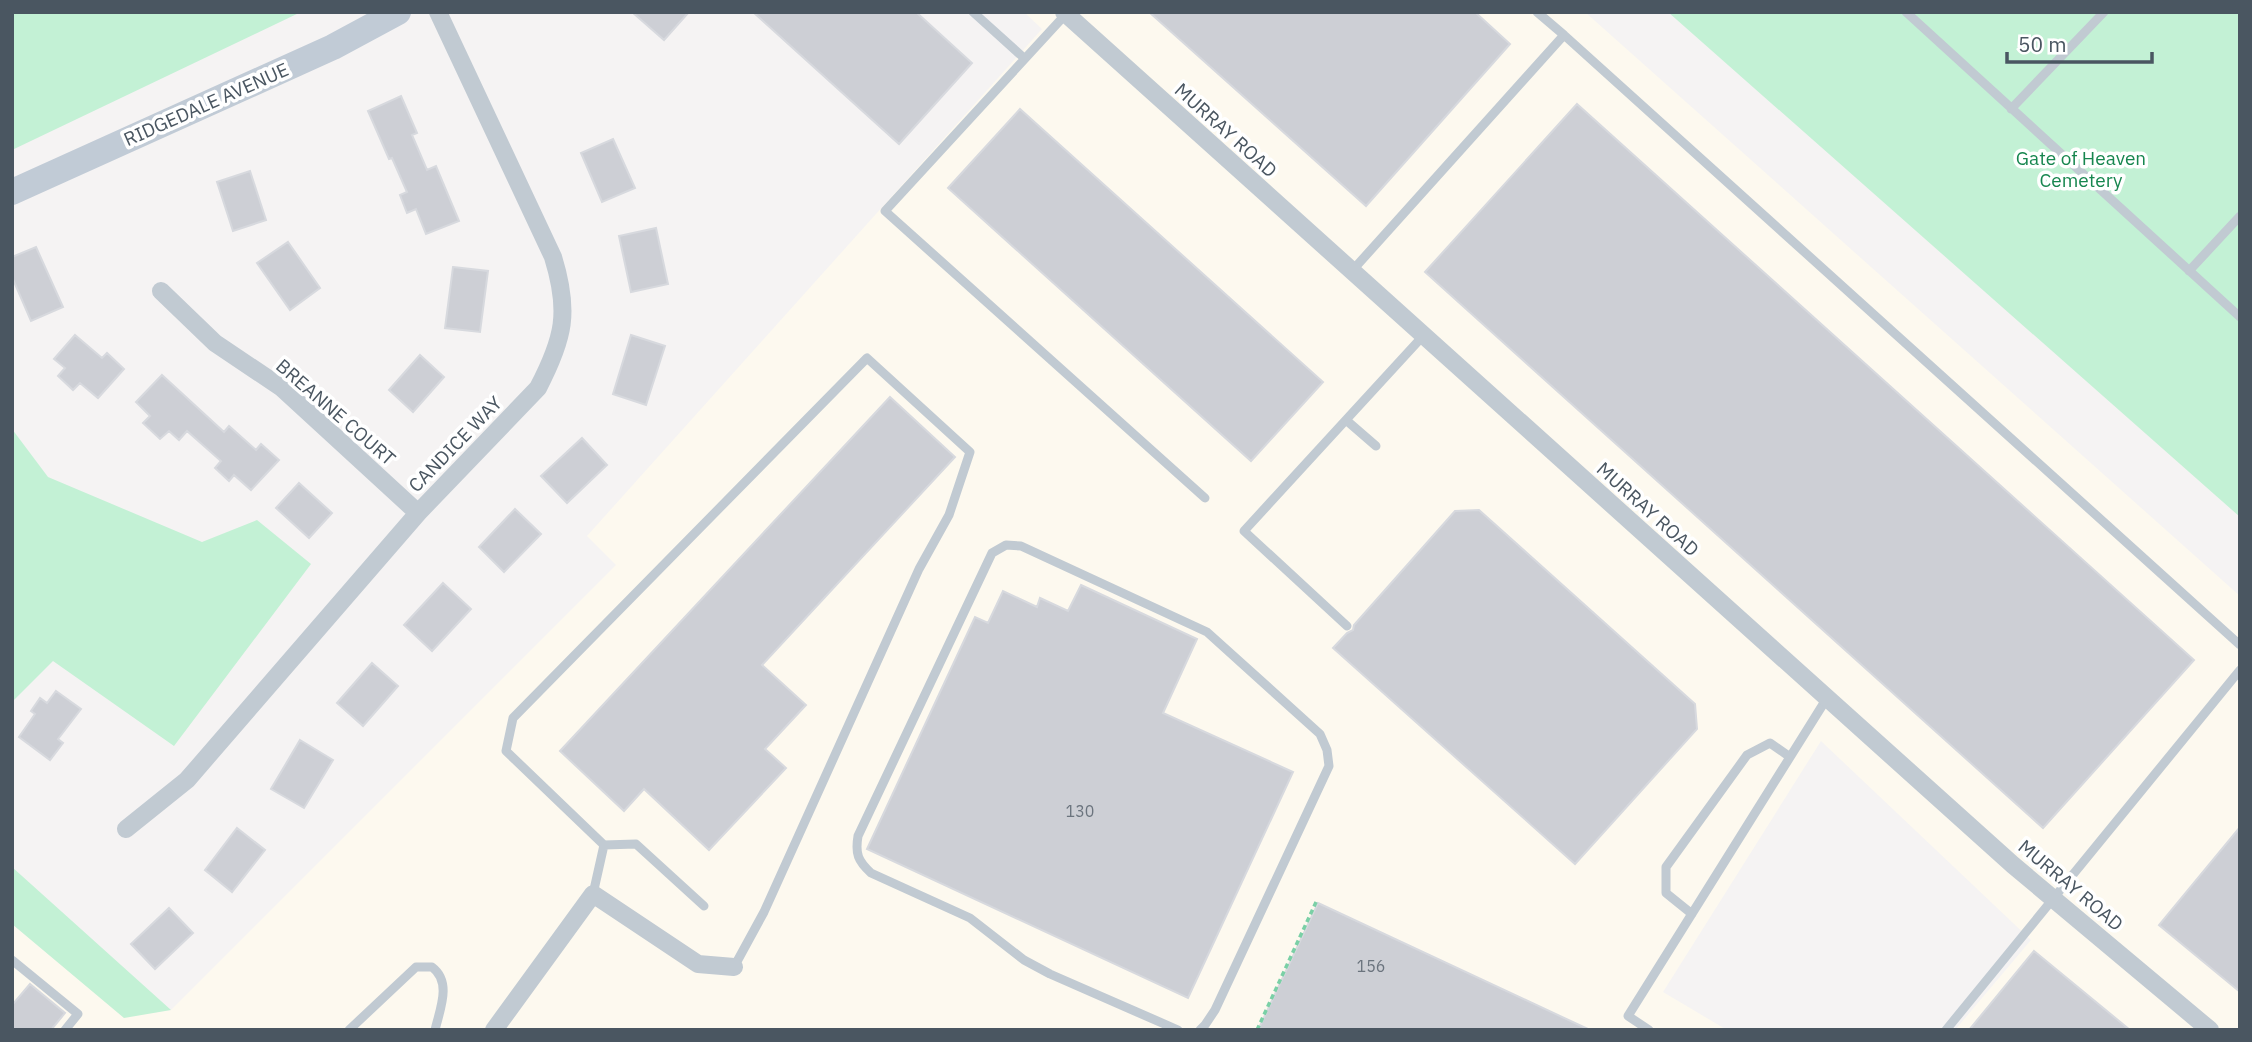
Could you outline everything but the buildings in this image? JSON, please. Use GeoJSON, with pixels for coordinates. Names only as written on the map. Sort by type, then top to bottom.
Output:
{"type":"FeatureCollection","features":[{"type":"Feature","properties":{"kind":"main road","name":"RIDGEDALE AVENUE"},"geometry":{"type":"LineString","coordinates":[[12,192],[333,47],[398,12]]}},
{"type":"Feature","properties":{"kind":"street","name":"CANDICE WAY"},"geometry":{"type":"LineString","coordinates":[[125,830],[187,780],[418,513],[538,388],[560,339],[564,312],[561,284],[553,257],[438,12]]}},
{"type":"Feature","properties":{"kind":"street","name":"MURRAY ROAD"},"geometry":{"type":"LineString","coordinates":[[1065,13],[1827,698],[2054,899],[2210,1030]]}},
{"type":"Feature","properties":{"kind":"street","name":"BREANNE COURT"},"geometry":{"type":"LineString","coordinates":[[161,291],[215,343],[282,388],[418,513]]}},
{"type":"Feature","properties":{"kind":"street"},"geometry":{"type":"LineString","coordinates":[[494,1030],[593,894],[698,964],[734,967]]}},
{"type":"Feature","properties":{"kind":"lane"},"geometry":{"type":"LineString","coordinates":[[973,12],[1024,58]]}},
{"type":"Feature","properties":{"kind":"lane"},"geometry":{"type":"LineString","coordinates":[[1537,12],[2240,645]]}},
{"type":"Feature","properties":{"kind":"lane"},"geometry":{"type":"LineString","coordinates":[[1906,12],[2240,317]]}},
{"type":"Feature","properties":{"kind":"lane"},"geometry":{"type":"LineString","coordinates":[[2011,109],[2104,12]]}},
{"type":"Feature","properties":{"kind":"lane"},"geometry":{"type":"LineString","coordinates":[[1065,13],[885,211],[1205,498]]}},
{"type":"Feature","properties":{"kind":"lane"},"geometry":{"type":"LineString","coordinates":[[1351,272],[1564,36]]}},
{"type":"Feature","properties":{"kind":"lane"},"geometry":{"type":"LineString","coordinates":[[2189,271],[2240,216]]}},
{"type":"Feature","properties":{"kind":"lane"},"geometry":{"type":"LineString","coordinates":[[1347,626],[1244,531],[1423,336]]}},
{"type":"Feature","properties":{"kind":"lane"},"geometry":{"type":"LineString","coordinates":[[704,906],[636,844],[604,845],[506,751],[513,718],[867,358],[970,452],[949,515],[919,569],[764,912],[734,967]]}},
{"type":"Feature","properties":{"kind":"lane"},"geometry":{"type":"LineString","coordinates":[[1346,420],[1376,446]]}},
{"type":"Feature","properties":{"kind":"lane"},"geometry":{"type":"LineString","coordinates":[[1178,1030],[1050,974],[1024,960],[970,918],[871,873],[859,862],[855,850],[858,836],[992,553],[1006,545],[1021,546],[1207,632],[1320,734],[1327,750],[1329,766],[1215,1010],[1199,1030]]}},
{"type":"Feature","properties":{"kind":"lane"},"geometry":{"type":"LineString","coordinates":[[1946,1030],[2240,670]]}},
{"type":"Feature","properties":{"kind":"lane"},"geometry":{"type":"LineString","coordinates":[[1649,1030],[1628,1016],[1827,698]]}},
{"type":"Feature","properties":{"kind":"lane"},"geometry":{"type":"LineString","coordinates":[[1692,914],[1666,893],[1666,867],[1746,755],[1770,743],[1790,757]]}},
{"type":"Feature","properties":{"kind":"lane"},"geometry":{"type":"LineString","coordinates":[[593,894],[604,845]]}},
{"type":"Feature","properties":{"kind":"lane"},"geometry":{"type":"LineString","coordinates":[[12,960],[78,1014],[65,1030]]}},
{"type":"Feature","properties":{"kind":"lane"},"geometry":{"type":"LineString","coordinates":[[349,1030],[416,967],[432,967],[440,973],[444,989],[435,1030]]}},
{"type":"Feature","properties":{"kind":"path"},"geometry":{"type":"LineString","coordinates":[[1256,1030],[1317,900]]}},
{"type":"Feature","properties":{"kind":"shaded area"},"geometry":{"type":"Polygon","coordinates":[[[1024,12],[1585,12],[2240,596],[2240,1030],[1955,1030],[2031,940],[1821,741],[1663,992],[1727,1030],[12,1030],[12,924],[124,1017],[171,1010],[616,565],[587,536],[1042,29],[1024,12]]]}},
{"type":"Feature","properties":{"kind":"green space"},"geometry":{"type":"Polygon","coordinates":[[[12,12],[301,12],[12,150],[12,12]]]}},
{"type":"Feature","properties":{"kind":"green space","name":"Gate of Heaven Cemetery"},"geometry":{"type":"Polygon","coordinates":[[[1668,12],[2240,12],[2240,517],[1668,12]]]}},
{"type":"Feature","properties":{"kind":"green space"},"geometry":{"type":"Polygon","coordinates":[[[12,429],[48,477],[202,542],[257,520],[311,564],[174,746],[53,661],[12,702],[12,429]]]}},
{"type":"Feature","properties":{"kind":"green space"},"geometry":{"type":"Polygon","coordinates":[[[12,867],[171,1010],[124,1018],[12,924],[12,867]]]}}]}
